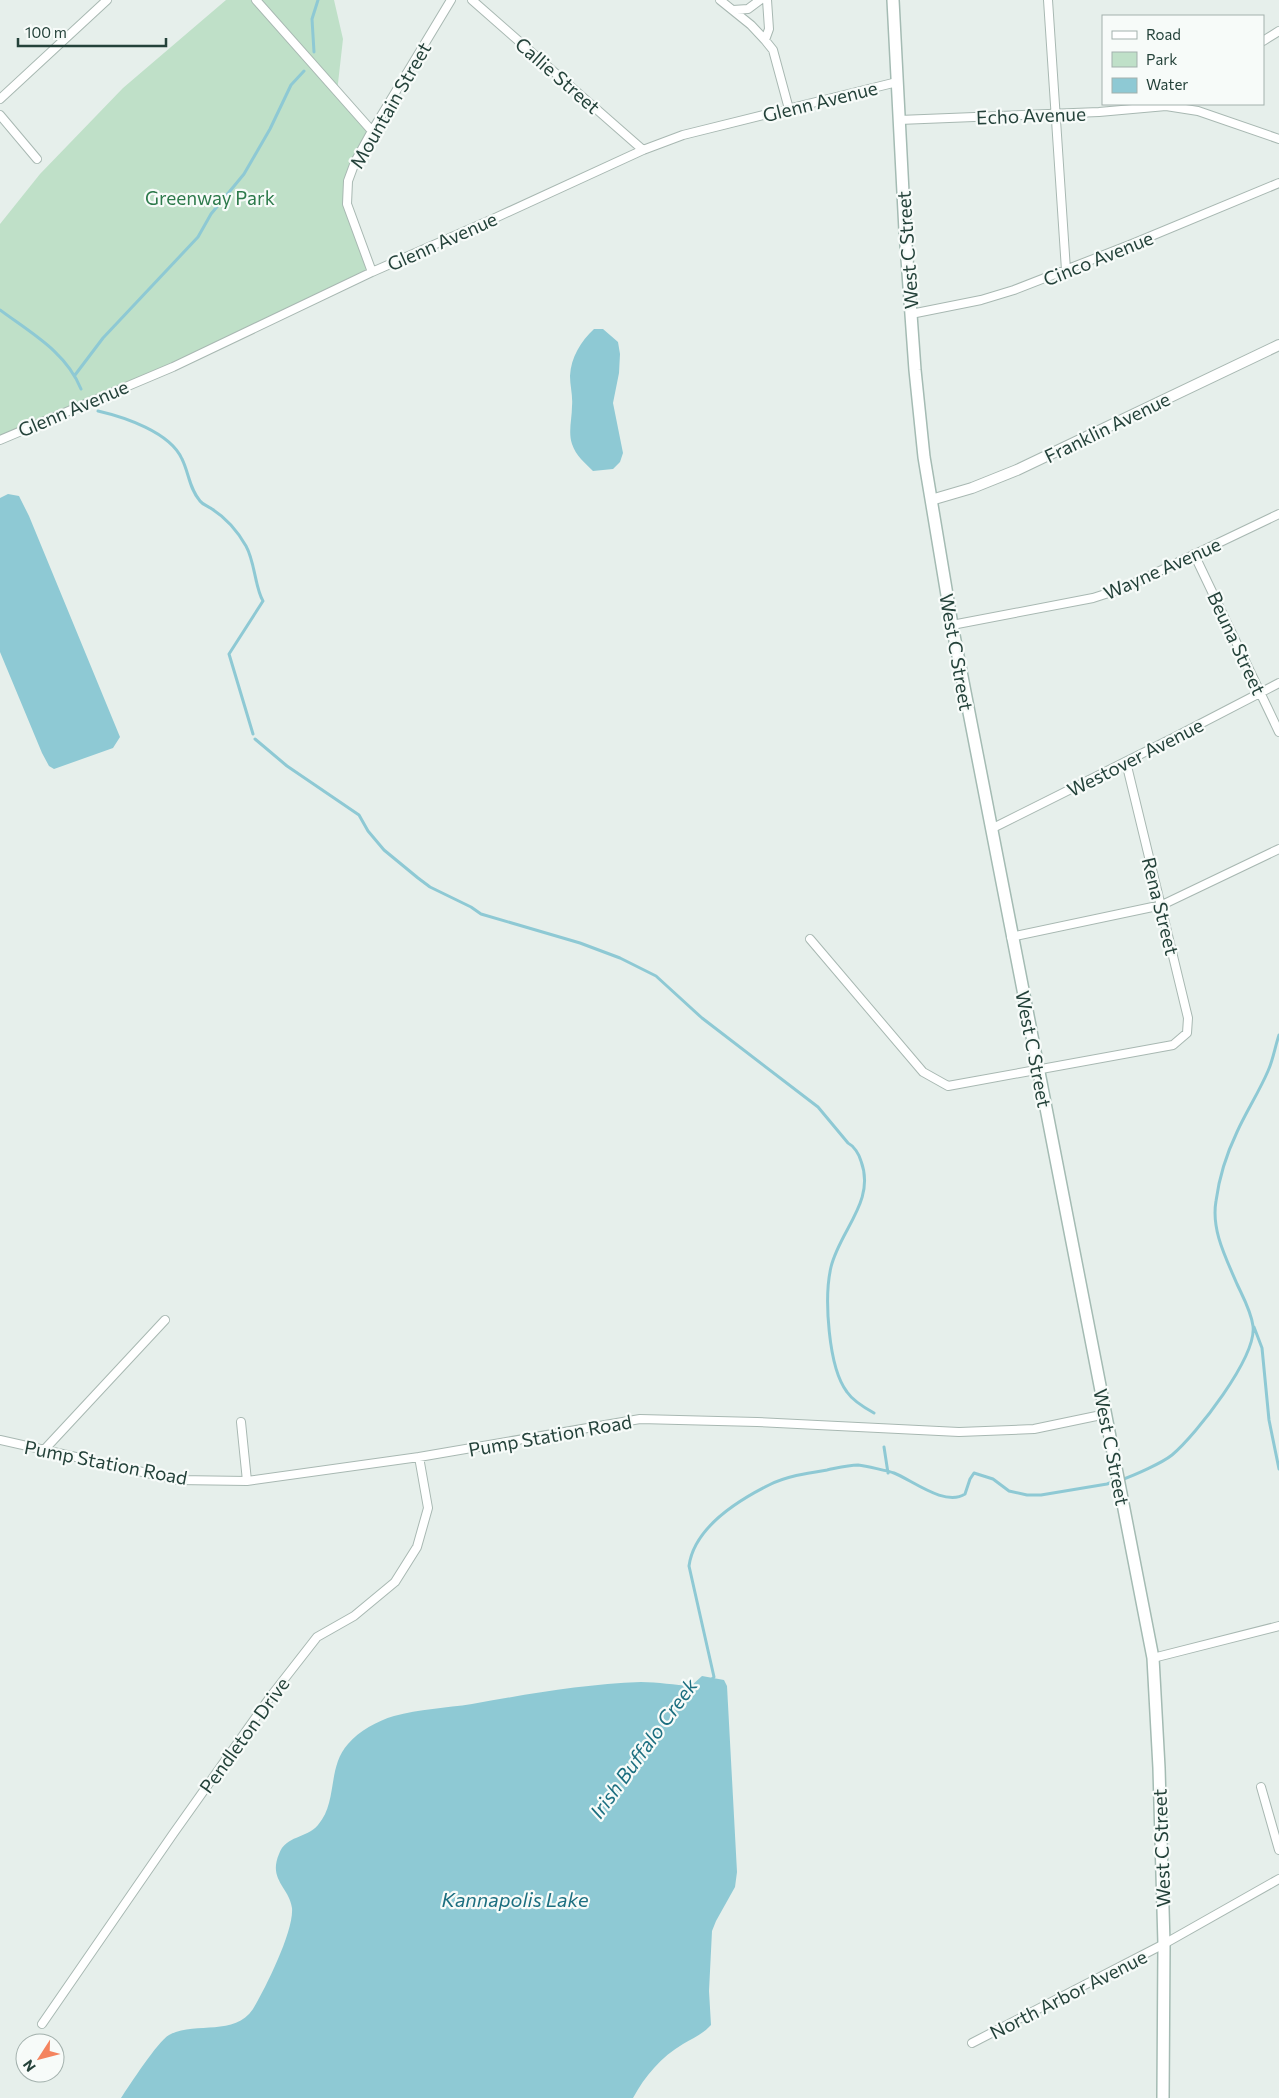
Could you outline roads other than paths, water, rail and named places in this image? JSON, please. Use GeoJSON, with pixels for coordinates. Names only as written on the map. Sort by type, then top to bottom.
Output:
{"type":"FeatureCollection","features":[{"type":"Feature","properties":{"kind":"main road","name":"West C Street"},"geometry":{"type":"LineString","coordinates":[[893,0],[911,314],[923,449],[952,625],[1153,1658],[1159,1768],[1164,1944],[1163,2098]]}},
{"type":"Feature","properties":{"kind":"street"},"geometry":{"type":"LineString","coordinates":[[0,99],[107,0]]}},
{"type":"Feature","properties":{"kind":"street"},"geometry":{"type":"LineString","coordinates":[[256,0],[372,132]]}},
{"type":"Feature","properties":{"kind":"street","name":"Mountain Street"},"geometry":{"type":"LineString","coordinates":[[372,272],[347,204],[348,181],[355,162],[372,132],[451,0]]}},
{"type":"Feature","properties":{"kind":"street","name":"Callie Street"},"geometry":{"type":"LineString","coordinates":[[472,0],[644,150]]}},
{"type":"Feature","properties":{"kind":"street"},"geometry":{"type":"LineString","coordinates":[[720,0],[751,25],[773,50],[789,109]]}},
{"type":"Feature","properties":{"kind":"street"},"geometry":{"type":"LineString","coordinates":[[733,10],[748,9],[760,0]]}},
{"type":"Feature","properties":{"kind":"street"},"geometry":{"type":"LineString","coordinates":[[765,40],[769,29],[767,0]]}},
{"type":"Feature","properties":{"kind":"street"},"geometry":{"type":"LineString","coordinates":[[1048,0],[1066,270]]}},
{"type":"Feature","properties":{"kind":"street"},"geometry":{"type":"LineString","coordinates":[[1264,40],[1279,31]]}},
{"type":"Feature","properties":{"kind":"street","name":"Glenn Avenue"},"geometry":{"type":"LineString","coordinates":[[0,440],[173,367],[372,272],[644,150],[683,136],[897,82]]}},
{"type":"Feature","properties":{"kind":"street","name":"Echo Avenue"},"geometry":{"type":"LineString","coordinates":[[899,120],[1055,114],[1167,105],[1198,111],[1279,139]]}},
{"type":"Feature","properties":{"kind":"street"},"geometry":{"type":"LineString","coordinates":[[0,116],[37,159]]}},
{"type":"Feature","properties":{"kind":"street","name":"Cinco Avenue"},"geometry":{"type":"LineString","coordinates":[[911,314],[1022,288],[1279,184]]}},
{"type":"Feature","properties":{"kind":"street","name":"Franklin Avenue"},"geometry":{"type":"LineString","coordinates":[[931,500],[972,488],[1018,470],[1279,345]]}},
{"type":"Feature","properties":{"kind":"street","name":"Wayne Avenue"},"geometry":{"type":"LineString","coordinates":[[952,625],[1093,598],[1124,588],[1279,514]]}},
{"type":"Feature","properties":{"kind":"street","name":"Beuna Street"},"geometry":{"type":"LineString","coordinates":[[1194,554],[1279,732]]}},
{"type":"Feature","properties":{"kind":"street","name":"Westover Avenue"},"geometry":{"type":"LineString","coordinates":[[991,829],[1279,683]]}},
{"type":"Feature","properties":{"kind":"street","name":"Rena Street"},"geometry":{"type":"LineString","coordinates":[[1039,1069],[1174,1045],[1187,1033],[1188,1018],[1126,762]]}},
{"type":"Feature","properties":{"kind":"street"},"geometry":{"type":"LineString","coordinates":[[1012,937],[1162,905],[1279,849]]}},
{"type":"Feature","properties":{"kind":"street"},"geometry":{"type":"LineString","coordinates":[[810,939],[923,1072],[948,1086],[1039,1069]]}},
{"type":"Feature","properties":{"kind":"street"},"geometry":{"type":"LineString","coordinates":[[44,1450],[165,1320]]}},
{"type":"Feature","properties":{"kind":"street","name":"Pump Station Road"},"geometry":{"type":"LineString","coordinates":[[0,1440],[178,1480],[247,1481],[419,1457],[640,1419],[757,1422],[959,1432],[1034,1429],[1106,1414]]}},
{"type":"Feature","properties":{"kind":"street"},"geometry":{"type":"LineString","coordinates":[[241,1422],[247,1481]]}},
{"type":"Feature","properties":{"kind":"street","name":"Pendleton Drive"},"geometry":{"type":"LineString","coordinates":[[42,2024],[236,1744],[317,1637],[354,1616],[395,1582],[417,1547],[428,1508],[419,1457]]}},
{"type":"Feature","properties":{"kind":"street"},"geometry":{"type":"LineString","coordinates":[[1153,1658],[1279,1626]]}},
{"type":"Feature","properties":{"kind":"street"},"geometry":{"type":"LineString","coordinates":[[1261,1787],[1279,1850]]}},
{"type":"Feature","properties":{"kind":"street","name":"North Arbor Avenue"},"geometry":{"type":"LineString","coordinates":[[972,2043],[1164,1944],[1279,1879]]}},
{"type":"Feature","properties":{"kind":"water"},"geometry":{"type":"Polygon","coordinates":[[[594,329],[603,329],[618,342],[620,354],[619,373],[613,403],[623,453],[620,462],[613,469],[593,471],[578,456],[571,439],[572,402],[570,376],[572,362],[578,350],[594,329]]]}},
{"type":"Feature","properties":{"kind":"water"},"geometry":{"type":"Polygon","coordinates":[[[8,494],[19,496],[29,516],[120,737],[113,748],[54,769],[49,766],[42,753],[0,652],[0,498],[8,494]]]}},
{"type":"Feature","properties":{"kind":"water","name":"Kannapolis Lake"},"geometry":{"type":"Polygon","coordinates":[[[702,1676],[724,1680],[727,1686],[737,1872],[735,1887],[712,1931],[709,1991],[711,2025],[675,2049],[661,2061],[648,2075],[633,2098],[121,2098],[151,2054],[169,2035],[190,2029],[225,2026],[236,2023],[245,2018],[253,2009],[278,1960],[291,1918],[292,1908],[290,1901],[277,1877],[276,1863],[279,1854],[286,1843],[308,1833],[318,1825],[328,1806],[337,1763],[352,1739],[363,1731],[388,1718],[413,1712],[598,1685],[654,1682],[691,1686],[702,1676]]]}},
{"type":"Feature","properties":{"kind":"waterway"},"geometry":{"type":"LineString","coordinates":[[314,52],[312,19],[318,0]]}},
{"type":"Feature","properties":{"kind":"waterway"},"geometry":{"type":"LineString","coordinates":[[75,375],[103,338],[198,237],[211,214],[244,174],[270,129],[291,85],[304,71]]}},
{"type":"Feature","properties":{"kind":"waterway"},"geometry":{"type":"LineString","coordinates":[[0,310],[35,335],[57,354],[66,364],[81,389]]}},
{"type":"Feature","properties":{"kind":"waterway"},"geometry":{"type":"LineString","coordinates":[[98,411],[145,427],[176,449],[182,459],[196,496],[203,504],[227,521],[249,552],[258,589],[263,601],[229,654],[253,734]]}},
{"type":"Feature","properties":{"kind":"waterway"},"geometry":{"type":"LineString","coordinates":[[255,739],[287,766],[359,815],[368,831],[384,850],[430,887],[471,907],[481,914],[580,943],[620,958],[656,976],[702,1018],[818,1107],[856,1150],[864,1176],[864,1189],[860,1202],[835,1253],[831,1267],[828,1313],[832,1349],[841,1381],[852,1398],[874,1413]]}},
{"type":"Feature","properties":{"kind":"waterway","name":"Irish Buffalo Creek"},"geometry":{"type":"LineString","coordinates":[[1121,1480],[1162,1462],[1183,1445],[1223,1395],[1252,1340],[1253,1326],[1250,1315],[1220,1244],[1215,1212],[1219,1183],[1233,1140],[1261,1087],[1279,1035]]}},
{"type":"Feature","properties":{"kind":"waterway"},"geometry":{"type":"LineString","coordinates":[[1254,1327],[1262,1348],[1269,1420],[1279,1469]]}},
{"type":"Feature","properties":{"kind":"waterway"},"geometry":{"type":"LineString","coordinates":[[884,1447],[888,1473]]}},
{"type":"Feature","properties":{"kind":"waterway","name":"Irish Buffalo Creek"},"geometry":{"type":"LineString","coordinates":[[711,1680],[714,1677],[689,1566],[693,1552],[699,1540],[719,1517],[744,1499],[769,1485],[798,1475],[858,1465],[894,1473],[929,1491],[948,1497],[957,1497],[965,1494],[974,1473],[993,1479],[1009,1491],[1027,1495],[1041,1495],[1115,1481]]}},
{"type":"Feature","properties":{"kind":"park label","name":"Greenway Park"},"geometry":{"type":"Point","coordinates":[210,197]}}]}
